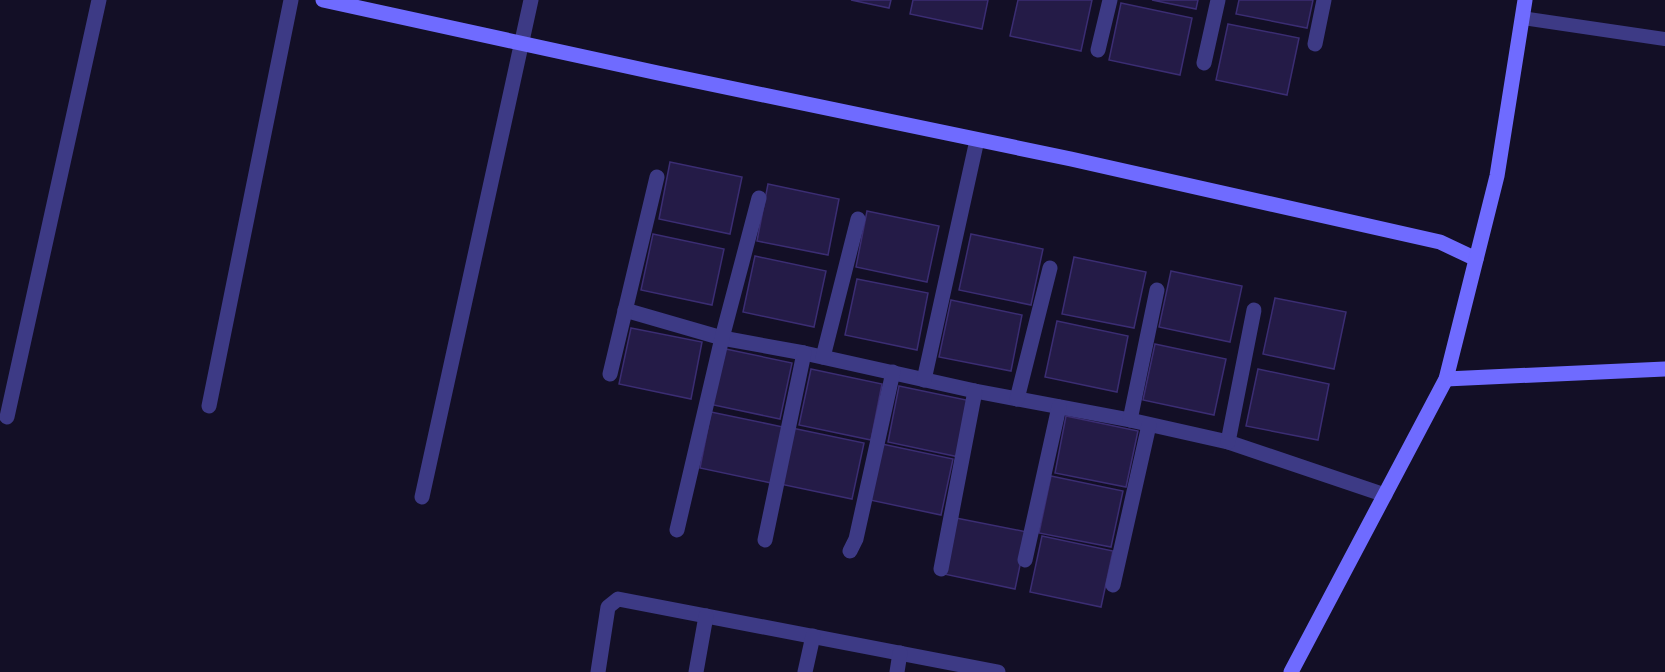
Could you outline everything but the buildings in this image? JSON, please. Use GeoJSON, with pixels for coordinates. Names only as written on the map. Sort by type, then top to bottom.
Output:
{"type":"FeatureCollection","features":[{"type":"Feature","properties":{"kind":"street"},"geometry":{"type":"LineString","coordinates":[[7,417],[99,0]]}},
{"type":"Feature","properties":{"kind":"street"},"geometry":{"type":"LineString","coordinates":[[209,406],[291,0]]}},
{"type":"Feature","properties":{"kind":"street"},"geometry":{"type":"LineString","coordinates":[[323,0],[1440,242],[1476,259]]}},
{"type":"Feature","properties":{"kind":"street"},"geometry":{"type":"LineString","coordinates":[[422,497],[531,0]]}},
{"type":"Feature","properties":{"kind":"street"},"geometry":{"type":"LineString","coordinates":[[1098,50],[1110,0]]}},
{"type":"Feature","properties":{"kind":"street"},"geometry":{"type":"LineString","coordinates":[[1204,63],[1218,0]]}},
{"type":"Feature","properties":{"kind":"street"},"geometry":{"type":"LineString","coordinates":[[1316,44],[1324,0]]}},
{"type":"Feature","properties":{"kind":"street"},"geometry":{"type":"LineString","coordinates":[[1292,672],[1446,379],[1497,176],[1525,0]]}},
{"type":"Feature","properties":{"kind":"street"},"geometry":{"type":"LineString","coordinates":[[924,380],[977,140]]}},
{"type":"Feature","properties":{"kind":"street"},"geometry":{"type":"LineString","coordinates":[[610,374],[657,177]]}},
{"type":"Feature","properties":{"kind":"street"},"geometry":{"type":"LineString","coordinates":[[677,530],[722,338],[759,198]]}},
{"type":"Feature","properties":{"kind":"street"},"geometry":{"type":"LineString","coordinates":[[823,357],[858,219]]}},
{"type":"Feature","properties":{"kind":"street"},"geometry":{"type":"LineString","coordinates":[[1017,399],[1050,268]]}},
{"type":"Feature","properties":{"kind":"street"},"geometry":{"type":"LineString","coordinates":[[1130,420],[1157,290]]}},
{"type":"Feature","properties":{"kind":"street"},"geometry":{"type":"LineString","coordinates":[[625,310],[722,338],[804,353],[975,391],[1130,420],[1228,442],[1385,495]]}},
{"type":"Feature","properties":{"kind":"street"},"geometry":{"type":"LineString","coordinates":[[1228,442],[1254,310]]}},
{"type":"Feature","properties":{"kind":"street"},"geometry":{"type":"LineString","coordinates":[[765,540],[804,353]]}},
{"type":"Feature","properties":{"kind":"street"},"geometry":{"type":"LineString","coordinates":[[1446,379],[1665,369]]}},
{"type":"Feature","properties":{"kind":"street"},"geometry":{"type":"LineString","coordinates":[[850,551],[856,539],[893,372]]}},
{"type":"Feature","properties":{"kind":"street"},"geometry":{"type":"LineString","coordinates":[[941,569],[975,391]]}},
{"type":"Feature","properties":{"kind":"street"},"geometry":{"type":"LineString","coordinates":[[1025,560],[1059,406]]}},
{"type":"Feature","properties":{"kind":"street"},"geometry":{"type":"LineString","coordinates":[[1113,585],[1149,425]]}},
{"type":"Feature","properties":{"kind":"street"},"geometry":{"type":"LineString","coordinates":[[598,672],[609,607],[618,599],[997,672]]}},
{"type":"Feature","properties":{"kind":"street"},"geometry":{"type":"LineString","coordinates":[[696,672],[706,616]]}},
{"type":"Feature","properties":{"kind":"street"},"geometry":{"type":"LineString","coordinates":[[805,672],[813,636]]}},
{"type":"Feature","properties":{"kind":"street"},"geometry":{"type":"LineString","coordinates":[[897,672],[900,653]]}},
{"type":"Feature","properties":{"kind":"lane"},"geometry":{"type":"LineString","coordinates":[[1522,18],[1665,39]]}}]}
